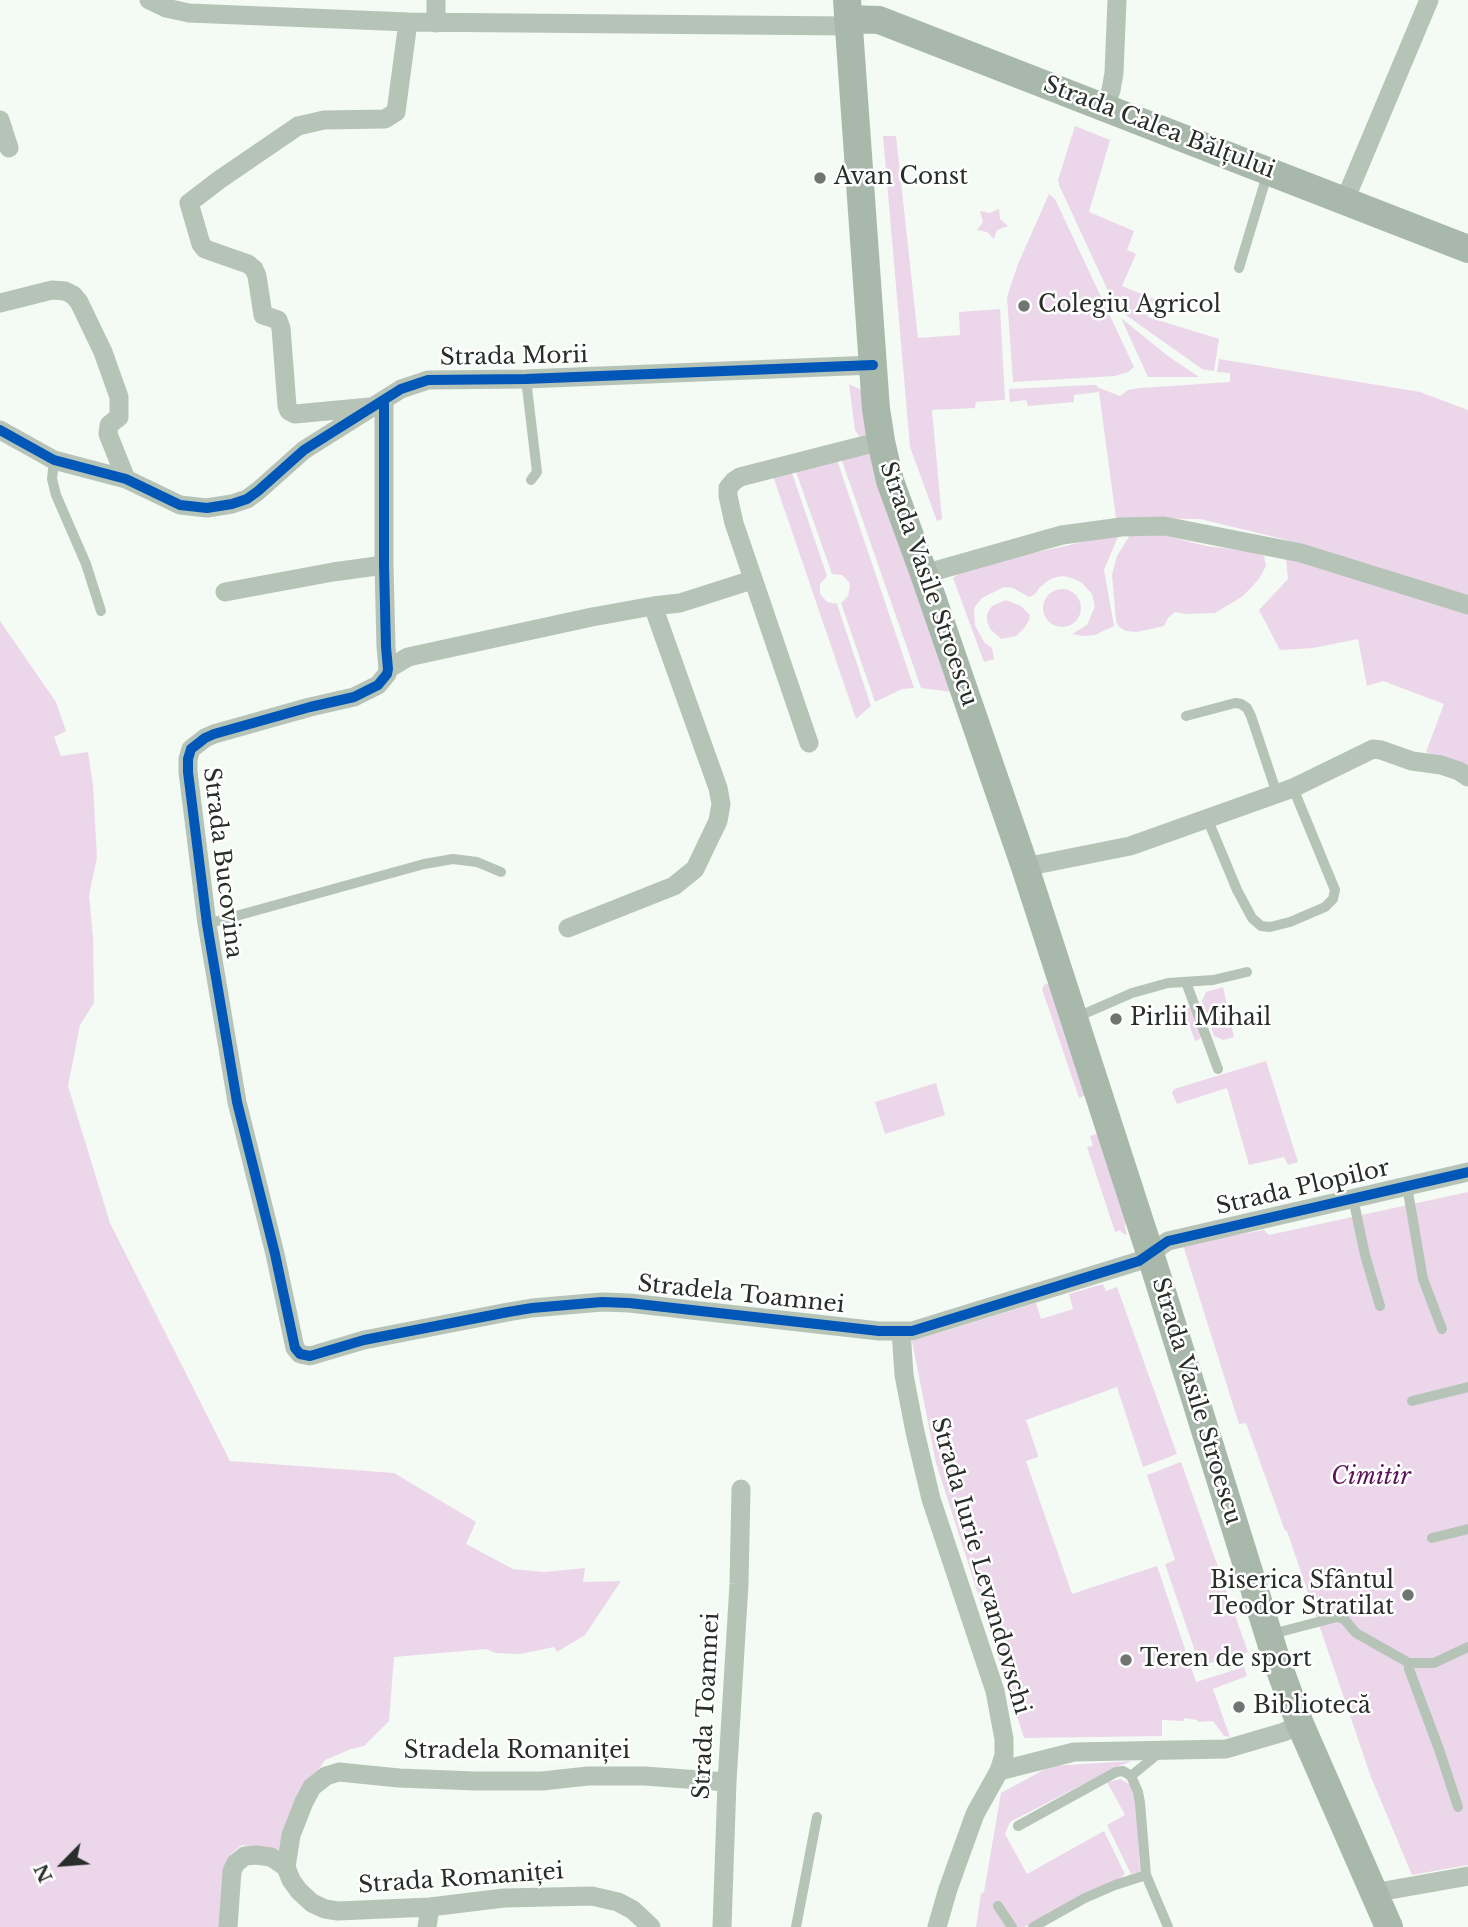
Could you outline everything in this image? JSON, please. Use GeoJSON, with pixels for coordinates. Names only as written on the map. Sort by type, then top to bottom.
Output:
{"type":"FeatureCollection","features":[{"type":"Feature","properties":{"kind":"main road","name":"Strada Calea Bălțului"},"geometry":{"type":"LineString","coordinates":[[847,15],[880,20],[1468,249]]}},
{"type":"Feature","properties":{"kind":"main road","name":"Strada Vasile Stroescu"},"geometry":{"type":"LineString","coordinates":[[847,15],[876,409],[890,481],[925,573],[1025,867],[1150,1253],[1290,1701],[1389,1927]]}},
{"type":"Feature","properties":{"kind":"street"},"geometry":{"type":"LineString","coordinates":[[149,0],[166,8],[189,13],[436,23],[847,15]]}},
{"type":"Feature","properties":{"kind":"street"},"geometry":{"type":"LineString","coordinates":[[436,0],[436,23]]}},
{"type":"Feature","properties":{"kind":"street"},"geometry":{"type":"LineString","coordinates":[[1105,108],[1114,73],[1117,0]]}},
{"type":"Feature","properties":{"kind":"street"},"geometry":{"type":"LineString","coordinates":[[1345,200],[1429,0]]}},
{"type":"Feature","properties":{"kind":"street"},"geometry":{"type":"LineString","coordinates":[[388,669],[379,404],[295,414],[289,411],[281,328],[278,320],[264,315],[254,269],[205,249],[201,244],[190,203],[298,126],[324,120],[385,119],[396,112],[408,22]]}},
{"type":"Feature","properties":{"kind":"street"},"geometry":{"type":"LineString","coordinates":[[0,120],[9,148]]}},
{"type":"Feature","properties":{"kind":"street"},"geometry":{"type":"LineString","coordinates":[[0,303],[52,290],[65,291],[79,302],[103,352],[118,397],[119,418],[109,425],[108,434],[126,479]]}},
{"type":"Feature","properties":{"kind":"street","name":"Strada Morii"},"geometry":{"type":"LineString","coordinates":[[0,430],[54,460],[126,479],[180,505],[207,508],[247,499],[304,450],[401,389],[428,380],[526,379],[873,365]]}},
{"type":"Feature","properties":{"kind":"street"},"geometry":{"type":"LineString","coordinates":[[809,743],[752,580],[730,509],[728,488],[740,477],[881,442]]}},
{"type":"Feature","properties":{"kind":"street"},"geometry":{"type":"LineString","coordinates":[[925,573],[1062,535],[1121,527],[1164,526],[1301,553],[1468,605]]}},
{"type":"Feature","properties":{"kind":"street"},"geometry":{"type":"LineString","coordinates":[[225,592],[384,565]]}},
{"type":"Feature","properties":{"kind":"street","name":"Strada Bucovina"},"geometry":{"type":"LineString","coordinates":[[319,1354],[306,1356],[295,1348],[275,1254],[237,1102],[207,924],[188,772],[191,749],[214,734],[310,706],[354,697],[378,685],[388,669],[408,657],[592,617],[680,603],[752,580]]}},
{"type":"Feature","properties":{"kind":"street"},"geometry":{"type":"LineString","coordinates":[[568,928],[674,886],[695,869],[718,821],[721,804],[718,788],[653,606]]}},
{"type":"Feature","properties":{"kind":"street"},"geometry":{"type":"LineString","coordinates":[[1025,867],[1130,846],[1285,791],[1373,749],[1412,761],[1441,765],[1468,777]]}},
{"type":"Feature","properties":{"kind":"street","name":"Strada Plopilor"},"geometry":{"type":"LineString","coordinates":[[1150,1253],[1168,1241],[1468,1172]]}},
{"type":"Feature","properties":{"kind":"street","name":"Stradela Toamnei"},"geometry":{"type":"LineString","coordinates":[[319,1354],[364,1340],[500,1313],[602,1302],[879,1331],[912,1331],[1139,1261],[1150,1253]]}},
{"type":"Feature","properties":{"kind":"street","name":"Strada Iurie Levandovschi"},"geometry":{"type":"LineString","coordinates":[[901,1331],[904,1375],[930,1499],[995,1691],[1004,1740],[1004,1755],[999,1771],[975,1814],[937,1927]]}},
{"type":"Feature","properties":{"kind":"street","name":"Strada Toamnei"},"geometry":{"type":"LineString","coordinates":[[722,1927],[727,1782],[739,1584],[741,1489]]}},
{"type":"Feature","properties":{"kind":"street"},"geometry":{"type":"LineString","coordinates":[[999,1771],[1074,1752],[1226,1749],[1284,1732],[1300,1724]]}},
{"type":"Feature","properties":{"kind":"street","name":"Stradela Romaniței"},"geometry":{"type":"LineString","coordinates":[[286,1867],[291,1835],[312,1787],[326,1776],[339,1772],[476,1781],[645,1776],[727,1782]]}},
{"type":"Feature","properties":{"kind":"street"},"geometry":{"type":"LineString","coordinates":[[228,1927],[232,1871],[236,1863],[245,1856],[256,1855],[271,1857],[286,1867]]}},
{"type":"Feature","properties":{"kind":"street","name":"Strada Romaniței"},"geometry":{"type":"LineString","coordinates":[[286,1867],[299,1891],[312,1903],[325,1909],[338,1911],[430,1907],[504,1899],[592,1896],[618,1902],[633,1910],[651,1927]]}},
{"type":"Feature","properties":{"kind":"street"},"geometry":{"type":"LineString","coordinates":[[1373,1893],[1468,1876]]}},
{"type":"Feature","properties":{"kind":"street"},"geometry":{"type":"LineString","coordinates":[[427,1927],[430,1907]]}},
{"type":"Feature","properties":{"kind":"lane"},"geometry":{"type":"LineString","coordinates":[[1239,268],[1269,170]]}},
{"type":"Feature","properties":{"kind":"lane"},"geometry":{"type":"LineString","coordinates":[[526,379],[537,472],[531,480]]}},
{"type":"Feature","properties":{"kind":"lane"},"geometry":{"type":"LineString","coordinates":[[54,460],[52,479],[56,495],[86,564],[101,611]]}},
{"type":"Feature","properties":{"kind":"lane"},"geometry":{"type":"LineString","coordinates":[[1186,716],[1235,703],[1247,708],[1335,890],[1333,899],[1325,907],[1290,922],[1270,927],[1261,926],[1252,918],[1237,890],[1208,818]]}},
{"type":"Feature","properties":{"kind":"lane"},"geometry":{"type":"LineString","coordinates":[[207,924],[424,864],[453,859],[477,862],[501,872]]}},
{"type":"Feature","properties":{"kind":"lane"},"geometry":{"type":"LineString","coordinates":[[1074,1019],[1132,993],[1167,983],[1213,980],[1247,972]]}},
{"type":"Feature","properties":{"kind":"lane"},"geometry":{"type":"LineString","coordinates":[[1185,982],[1218,1069]]}},
{"type":"Feature","properties":{"kind":"lane"},"geometry":{"type":"LineString","coordinates":[[1407,1186],[1423,1279],[1443,1329]]}},
{"type":"Feature","properties":{"kind":"lane"},"geometry":{"type":"LineString","coordinates":[[1353,1198],[1365,1255],[1380,1306]]}},
{"type":"Feature","properties":{"kind":"lane"},"geometry":{"type":"LineString","coordinates":[[1412,1401],[1468,1387]]}},
{"type":"Feature","properties":{"kind":"lane"},"geometry":{"type":"LineString","coordinates":[[1433,1538],[1468,1529]]}},
{"type":"Feature","properties":{"kind":"lane"},"geometry":{"type":"LineString","coordinates":[[1268,1635],[1337,1617],[1343,1619],[1356,1633],[1409,1663],[1434,1663],[1468,1647]]}},
{"type":"Feature","properties":{"kind":"lane"},"geometry":{"type":"LineString","coordinates":[[1409,1663],[1458,1807]]}},
{"type":"Feature","properties":{"kind":"lane"},"geometry":{"type":"LineString","coordinates":[[1132,1776],[1162,1751]]}},
{"type":"Feature","properties":{"kind":"lane"},"geometry":{"type":"LineString","coordinates":[[1018,1826],[1116,1772],[1123,1771],[1132,1776],[1140,1803],[1146,1875],[1168,1927]]}},
{"type":"Feature","properties":{"kind":"lane"},"geometry":{"type":"LineString","coordinates":[[796,1927],[817,1816]]}},
{"type":"Feature","properties":{"kind":"lane"},"geometry":{"type":"LineString","coordinates":[[1033,1927],[1085,1898],[1146,1875]]}},
{"type":"Feature","properties":{"kind":"lane"},"geometry":{"type":"LineString","coordinates":[[998,1906],[1012,1927]]}},
{"type":"Feature","properties":{"kind":"green space"},"geometry":{"type":"Polygon","coordinates":[[[1075,126],[1110,140],[1089,212],[1134,231],[1127,250],[1136,254],[1122,286],[1154,299],[1148,317],[1219,339],[1214,371],[1202,369],[1116,308],[1059,185],[1058,180],[1075,126]]]}},
{"type":"Feature","properties":{"kind":"green space"},"geometry":{"type":"Polygon","coordinates":[[[883,136],[896,136],[918,338],[960,335],[959,312],[1000,309],[1005,400],[976,402],[975,408],[932,410],[942,519],[937,521],[910,447],[883,136]]]}},
{"type":"Feature","properties":{"kind":"green space"},"geometry":{"type":"Polygon","coordinates":[[[1049,194],[1055,199],[1134,367],[1128,372],[1115,376],[1013,382],[1007,297],[1018,264],[1049,194]]]}},
{"type":"Feature","properties":{"kind":"green space"},"geometry":{"type":"Polygon","coordinates":[[[999,209],[1000,219],[1008,226],[997,230],[994,239],[987,232],[977,230],[983,222],[980,211],[990,213],[999,209]]]}},
{"type":"Feature","properties":{"kind":"green space"},"geometry":{"type":"Polygon","coordinates":[[[1121,318],[1168,356],[1199,377],[1148,377],[1121,318]]]}},
{"type":"Feature","properties":{"kind":"green space"},"geometry":{"type":"Polygon","coordinates":[[[1219,359],[1420,392],[1468,410],[1468,771],[1426,752],[1444,704],[1383,681],[1367,686],[1358,639],[1313,648],[1280,650],[1259,610],[1288,579],[1287,540],[1200,519],[1116,518],[1099,392],[1074,395],[1074,402],[1028,406],[1026,400],[1010,402],[1009,389],[1097,385],[1120,396],[1128,390],[1140,388],[1230,382],[1230,373],[1217,372],[1219,359]]]}},
{"type":"Feature","properties":{"kind":"green space"},"geometry":{"type":"Polygon","coordinates":[[[849,384],[864,394],[867,434],[862,437],[855,430],[849,384]]]}},
{"type":"Feature","properties":{"kind":"green space"},"geometry":{"type":"Polygon","coordinates":[[[868,452],[874,457],[952,692],[921,688],[841,458],[868,452]]]}},
{"type":"Feature","properties":{"kind":"green space"},"geometry":{"type":"Polygon","coordinates":[[[837,460],[914,688],[902,689],[875,702],[841,603],[848,596],[849,582],[842,575],[832,574],[795,469],[837,460]]]}},
{"type":"Feature","properties":{"kind":"green space"},"geometry":{"type":"Polygon","coordinates":[[[791,470],[827,576],[820,584],[820,594],[827,602],[837,604],[871,706],[856,719],[773,476],[791,470]]]}},
{"type":"Feature","properties":{"kind":"green space"},"geometry":{"type":"Polygon","coordinates":[[[1119,534],[1104,570],[1114,626],[1095,635],[1072,634],[1087,625],[1095,606],[1092,594],[1074,579],[1064,576],[1049,580],[1029,597],[1013,588],[1004,587],[982,598],[974,608],[975,625],[984,642],[992,648],[994,659],[984,662],[953,578],[966,568],[1119,534]]]}},
{"type":"Feature","properties":{"kind":"green space"},"geometry":{"type":"Polygon","coordinates":[[[1159,534],[1206,546],[1257,552],[1264,556],[1266,566],[1259,579],[1243,596],[1215,613],[1175,612],[1164,626],[1137,632],[1126,631],[1119,627],[1116,621],[1112,575],[1117,556],[1130,535],[1159,534]]]}},
{"type":"Feature","properties":{"kind":"green space"},"geometry":{"type":"Polygon","coordinates":[[[1062,589],[1076,594],[1081,608],[1076,622],[1062,627],[1048,622],[1043,608],[1048,594],[1062,589]]]}},
{"type":"Feature","properties":{"kind":"green space"},"geometry":{"type":"Polygon","coordinates":[[[1006,600],[1021,606],[1030,615],[1025,627],[1016,636],[1001,639],[990,629],[987,614],[992,606],[1006,600]]]}},
{"type":"Feature","properties":{"kind":"green space"},"geometry":{"type":"Polygon","coordinates":[[[0,621],[56,702],[66,731],[54,737],[61,756],[88,752],[93,786],[97,858],[89,895],[94,1003],[80,1025],[68,1086],[110,1223],[230,1461],[394,1473],[476,1522],[466,1544],[513,1569],[544,1572],[585,1568],[583,1582],[621,1581],[585,1635],[557,1652],[554,1647],[520,1654],[496,1653],[486,1649],[394,1657],[389,1721],[364,1746],[325,1760],[314,1777],[281,1853],[242,1845],[231,1854],[222,1880],[222,1927],[0,1927],[0,621]]]}},
{"type":"Feature","properties":{"kind":"green space"},"geometry":{"type":"Polygon","coordinates":[[[1050,983],[1086,1095],[1079,1098],[1042,989],[1050,983]]]}},
{"type":"Feature","properties":{"kind":"green space"},"geometry":{"type":"Polygon","coordinates":[[[1223,987],[1234,1037],[1223,1040],[1214,1036],[1202,1001],[1206,992],[1223,987]]]}},
{"type":"Feature","properties":{"kind":"green space"},"geometry":{"type":"Polygon","coordinates":[[[1190,1007],[1194,1010],[1202,1035],[1195,1041],[1184,1010],[1190,1007]]]}},
{"type":"Feature","properties":{"kind":"green space"},"geometry":{"type":"Polygon","coordinates":[[[1266,1061],[1298,1162],[1288,1165],[1284,1157],[1249,1165],[1227,1088],[1177,1104],[1172,1093],[1174,1089],[1266,1061]]]}},
{"type":"Feature","properties":{"kind":"green space"},"geometry":{"type":"Polygon","coordinates":[[[936,1083],[945,1115],[885,1134],[875,1102],[936,1083]]]}},
{"type":"Feature","properties":{"kind":"green space"},"geometry":{"type":"Polygon","coordinates":[[[1099,1133],[1126,1217],[1127,1235],[1120,1230],[1115,1232],[1087,1147],[1093,1146],[1090,1136],[1099,1133]]]}},
{"type":"Feature","properties":{"kind":"green space","name":"Cimitir"},"geometry":{"type":"Polygon","coordinates":[[[1468,1192],[1468,1865],[1412,1875],[1371,1777],[1287,1531],[1246,1423],[1239,1424],[1183,1245],[1264,1230],[1269,1235],[1468,1192]]]}},
{"type":"Feature","properties":{"kind":"green space"},"geometry":{"type":"Polygon","coordinates":[[[1103,1284],[1106,1291],[1117,1287],[1177,1454],[1143,1467],[1117,1387],[1026,1420],[1038,1457],[1026,1461],[1072,1594],[1157,1566],[1196,1682],[1244,1667],[1247,1676],[1213,1689],[1230,1737],[1224,1736],[1213,1721],[1198,1722],[1184,1718],[1184,1721],[1162,1720],[1162,1736],[1024,1738],[936,1463],[912,1341],[1036,1303],[1041,1319],[1073,1309],[1069,1294],[1103,1284]]]}},
{"type":"Feature","properties":{"kind":"green space"},"geometry":{"type":"Polygon","coordinates":[[[1181,1462],[1248,1652],[1200,1666],[1165,1564],[1175,1560],[1147,1475],[1181,1462]]]}},
{"type":"Feature","properties":{"kind":"green space"},"geometry":{"type":"Polygon","coordinates":[[[1132,1761],[1010,1822],[1005,1834],[1027,1874],[1104,1831],[1125,1874],[1024,1927],[976,1927],[1001,1793],[1051,1766],[1132,1761]]]}},
{"type":"Feature","properties":{"kind":"green space"},"geometry":{"type":"Polygon","coordinates":[[[1121,1779],[1130,1785],[1136,1801],[1140,1872],[1131,1874],[1107,1825],[1125,1815],[1107,1782],[1121,1779]]]}},
{"type":"Feature","properties":{"kind":"cycle path"},"geometry":{"type":"LineString","coordinates":[[0,430],[54,460],[126,479],[180,505],[207,508],[247,499],[304,450],[401,389],[428,380],[526,379],[873,365]]}},
{"type":"Feature","properties":{"kind":"cycle path"},"geometry":{"type":"LineString","coordinates":[[384,401],[387,674],[378,685],[354,697],[214,734],[191,749],[188,759],[207,924],[237,1102],[275,1254],[295,1348],[300,1354],[310,1356],[364,1340],[508,1312],[602,1302],[879,1331],[912,1331],[1139,1261],[1168,1241],[1468,1172]]}},
{"type":"Feature","properties":{"kind":"place","name":"Avan Const"},"geometry":{"type":"Point","coordinates":[820,178]}},
{"type":"Feature","properties":{"kind":"place","name":"Colegiu Agricol"},"geometry":{"type":"Point","coordinates":[1024,306]}},
{"type":"Feature","properties":{"kind":"place","name":"Pirlii Mihail"},"geometry":{"type":"Point","coordinates":[1116,1019]}},
{"type":"Feature","properties":{"kind":"place","name":"Biserica Sfântul Teodor Stratilat"},"geometry":{"type":"Point","coordinates":[1408,1595]}},
{"type":"Feature","properties":{"kind":"place","name":"Teren de sport"},"geometry":{"type":"Point","coordinates":[1126,1660]}},
{"type":"Feature","properties":{"kind":"place","name":"Bibliotecă"},"geometry":{"type":"Point","coordinates":[1239,1707]}}]}
